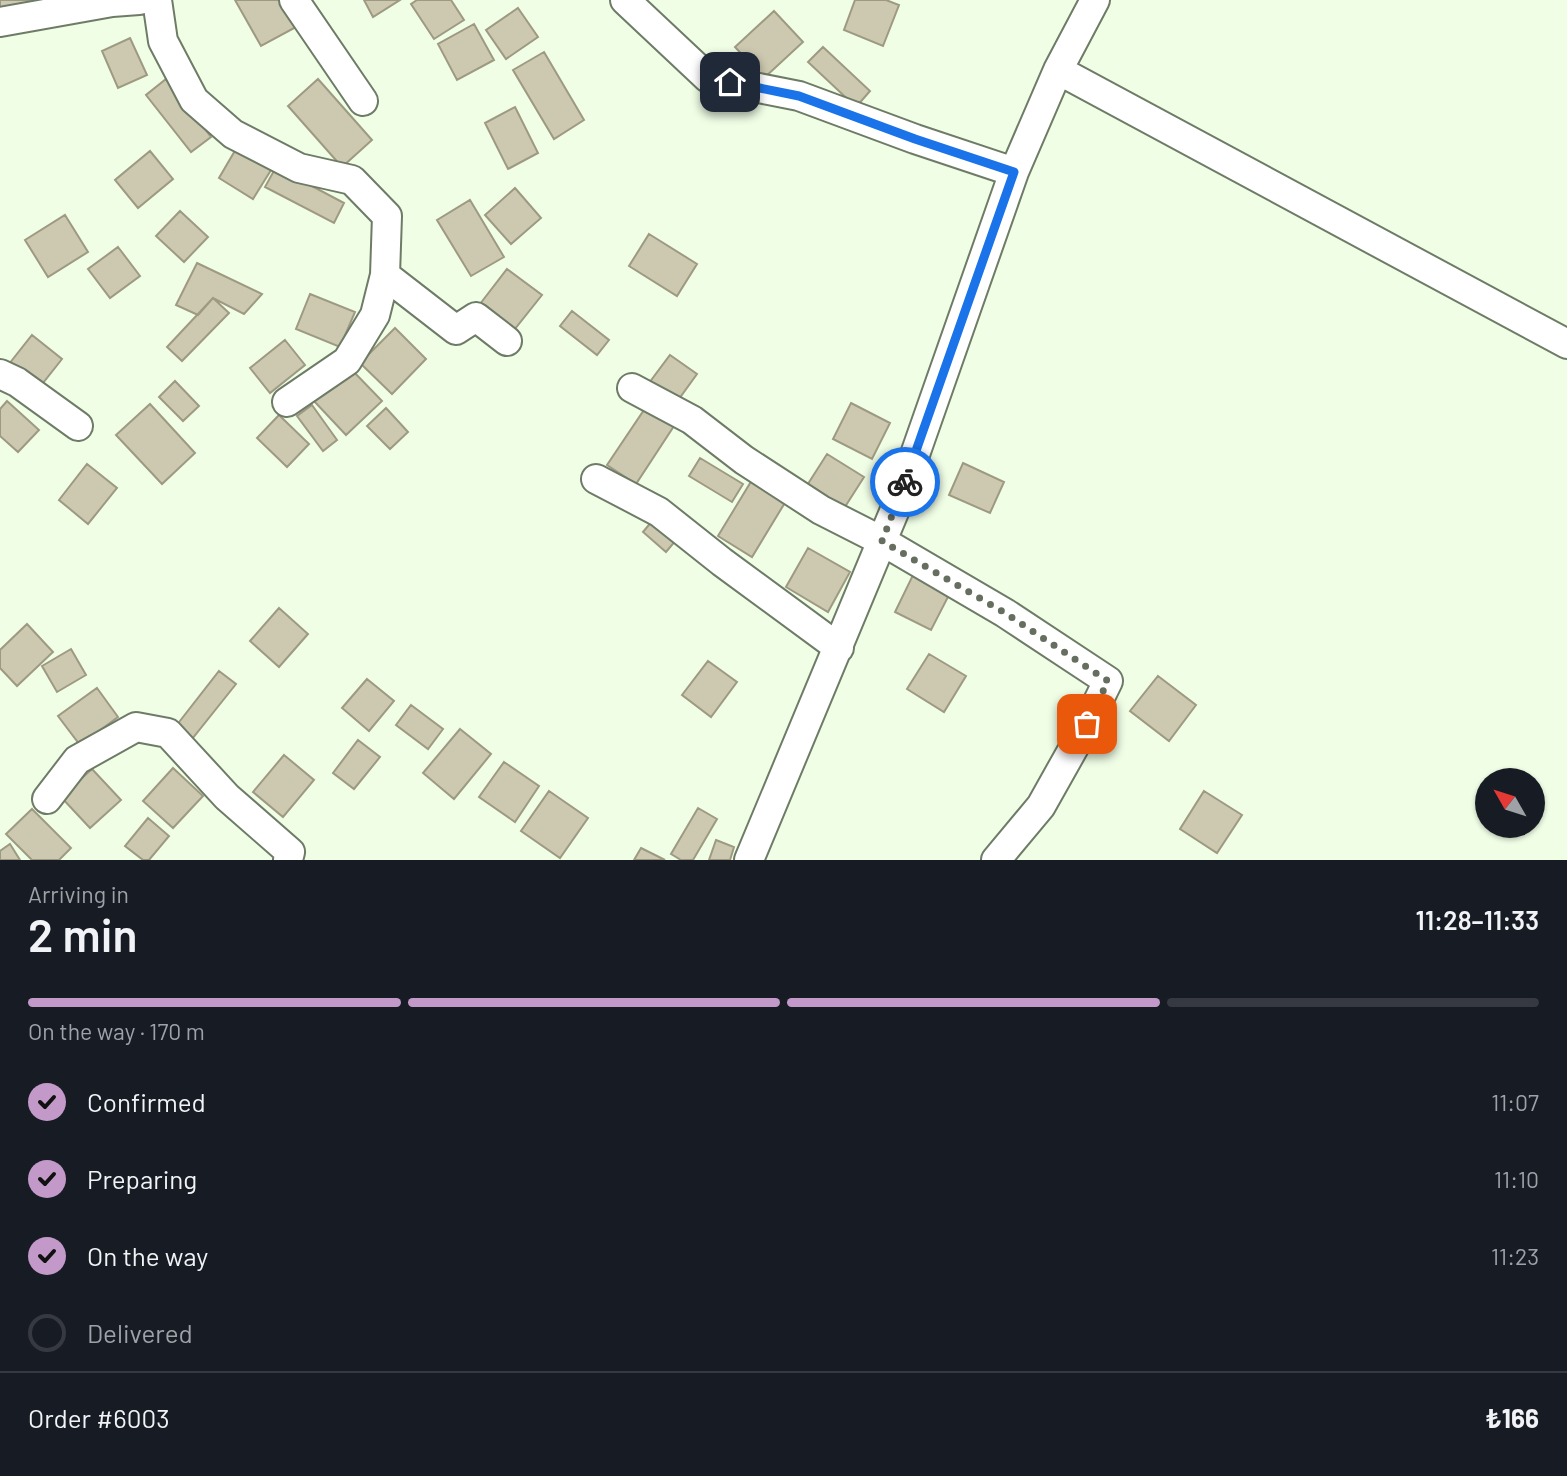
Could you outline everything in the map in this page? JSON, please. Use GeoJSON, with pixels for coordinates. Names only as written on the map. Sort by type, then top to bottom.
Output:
{"type":"FeatureCollection","features":[{"type":"Feature","properties":{"kind":"street"},"geometry":{"type":"LineString","coordinates":[[157,0],[163,41],[194,100],[233,134],[299,168],[352,180],[387,216],[385,275],[375,315],[347,361],[287,402]]}},
{"type":"Feature","properties":{"kind":"street"},"geometry":{"type":"LineString","coordinates":[[294,0],[363,101]]}},
{"type":"Feature","properties":{"kind":"street"},"geometry":{"type":"LineString","coordinates":[[625,0],[708,78],[799,96],[1014,172]]}},
{"type":"Feature","properties":{"kind":"street"},"geometry":{"type":"LineString","coordinates":[[749,860],[882,541],[1014,172],[1058,70],[1095,0]]}},
{"type":"Feature","properties":{"kind":"street"},"geometry":{"type":"LineString","coordinates":[[0,22],[120,1]]}},
{"type":"Feature","properties":{"kind":"street"},"geometry":{"type":"LineString","coordinates":[[1058,70],[1567,344]]}},
{"type":"Feature","properties":{"kind":"street"},"geometry":{"type":"LineString","coordinates":[[385,275],[456,330],[476,317],[508,341]]}},
{"type":"Feature","properties":{"kind":"street"},"geometry":{"type":"LineString","coordinates":[[0,374],[78,426]]}},
{"type":"Feature","properties":{"kind":"street"},"geometry":{"type":"LineString","coordinates":[[632,388],[692,421],[744,460],[821,510],[882,541],[1005,613],[1108,681],[1041,806],[996,860]]}},
{"type":"Feature","properties":{"kind":"street"},"geometry":{"type":"LineString","coordinates":[[596,479],[659,512],[839,648]]}},
{"type":"Feature","properties":{"kind":"street"},"geometry":{"type":"LineString","coordinates":[[47,799],[77,760],[136,727],[168,733],[227,797],[290,852],[288,860]]}},
{"type":"Feature","properties":{"kind":"building"},"geometry":{"type":"Polygon","coordinates":[[[0,0],[47,0],[0,13],[0,0]]]}},
{"type":"Feature","properties":{"kind":"building"},"geometry":{"type":"Polygon","coordinates":[[[235,0],[282,0],[296,27],[261,46],[235,0]]]}},
{"type":"Feature","properties":{"kind":"building"},"geometry":{"type":"Polygon","coordinates":[[[364,0],[400,0],[373,17],[364,0]]]}},
{"type":"Feature","properties":{"kind":"building"},"geometry":{"type":"Polygon","coordinates":[[[417,0],[451,0],[464,20],[434,39],[411,4],[417,0]]]}},
{"type":"Feature","properties":{"kind":"building"},"geometry":{"type":"Polygon","coordinates":[[[855,0],[886,0],[899,5],[883,46],[844,30],[855,0]]]}},
{"type":"Feature","properties":{"kind":"building"},"geometry":{"type":"Polygon","coordinates":[[[518,8],[538,37],[506,59],[486,30],[518,8]]]}},
{"type":"Feature","properties":{"kind":"building"},"geometry":{"type":"Polygon","coordinates":[[[774,11],[803,42],[764,78],[735,47],[774,11]]]}},
{"type":"Feature","properties":{"kind":"building"},"geometry":{"type":"Polygon","coordinates":[[[474,24],[494,60],[457,80],[438,44],[474,24]]]}},
{"type":"Feature","properties":{"kind":"building"},"geometry":{"type":"Polygon","coordinates":[[[130,38],[147,75],[118,88],[102,51],[130,38]]]}},
{"type":"Feature","properties":{"kind":"building"},"geometry":{"type":"Polygon","coordinates":[[[823,47],[870,91],[856,107],[808,62],[823,47]]]}},
{"type":"Feature","properties":{"kind":"building"},"geometry":{"type":"Polygon","coordinates":[[[544,52],[584,120],[554,139],[513,70],[544,52]]]}},
{"type":"Feature","properties":{"kind":"building"},"geometry":{"type":"Polygon","coordinates":[[[166,79],[211,137],[191,152],[146,95],[166,79]]]}},
{"type":"Feature","properties":{"kind":"building"},"geometry":{"type":"Polygon","coordinates":[[[318,79],[372,140],[342,167],[288,106],[318,79]]]}},
{"type":"Feature","properties":{"kind":"building"},"geometry":{"type":"Polygon","coordinates":[[[515,107],[538,153],[508,169],[485,123],[515,107]]]}},
{"type":"Feature","properties":{"kind":"building"},"geometry":{"type":"Polygon","coordinates":[[[236,149],[271,170],[253,199],[219,178],[236,149]]]}},
{"type":"Feature","properties":{"kind":"building"},"geometry":{"type":"Polygon","coordinates":[[[150,151],[173,179],[138,208],[115,180],[150,151]]]}},
{"type":"Feature","properties":{"kind":"building"},"geometry":{"type":"Polygon","coordinates":[[[276,167],[344,203],[334,223],[265,187],[276,167]]]}},
{"type":"Feature","properties":{"kind":"building"},"geometry":{"type":"Polygon","coordinates":[[[515,188],[541,218],[511,244],[485,215],[515,188]]]}},
{"type":"Feature","properties":{"kind":"building"},"geometry":{"type":"Polygon","coordinates":[[[470,200],[504,257],[471,276],[437,220],[470,200]]]}},
{"type":"Feature","properties":{"kind":"building"},"geometry":{"type":"Polygon","coordinates":[[[180,211],[208,237],[184,262],[156,236],[180,211]]]}},
{"type":"Feature","properties":{"kind":"building"},"geometry":{"type":"Polygon","coordinates":[[[65,215],[88,252],[48,277],[25,240],[65,215]]]}},
{"type":"Feature","properties":{"kind":"building"},"geometry":{"type":"Polygon","coordinates":[[[649,234],[697,264],[677,296],[629,266],[649,234]]]}},
{"type":"Feature","properties":{"kind":"building"},"geometry":{"type":"Polygon","coordinates":[[[118,247],[140,276],[110,298],[88,269],[118,247]]]}},
{"type":"Feature","properties":{"kind":"building"},"geometry":{"type":"Polygon","coordinates":[[[197,263],[262,294],[244,314],[213,298],[198,315],[176,305],[197,263]]]}},
{"type":"Feature","properties":{"kind":"building"},"geometry":{"type":"Polygon","coordinates":[[[507,269],[542,295],[514,330],[480,304],[507,269]]]}},
{"type":"Feature","properties":{"kind":"building"},"geometry":{"type":"Polygon","coordinates":[[[310,294],[355,312],[340,347],[296,329],[310,294]]]}},
{"type":"Feature","properties":{"kind":"building"},"geometry":{"type":"Polygon","coordinates":[[[213,298],[229,313],[182,361],[167,347],[213,298]]]}},
{"type":"Feature","properties":{"kind":"building"},"geometry":{"type":"Polygon","coordinates":[[[572,311],[609,340],[597,355],[560,326],[572,311]]]}},
{"type":"Feature","properties":{"kind":"building"},"geometry":{"type":"Polygon","coordinates":[[[395,328],[426,359],[392,394],[360,363],[395,328]]]}},
{"type":"Feature","properties":{"kind":"building"},"geometry":{"type":"Polygon","coordinates":[[[32,335],[62,359],[39,388],[9,364],[32,335]]]}},
{"type":"Feature","properties":{"kind":"building"},"geometry":{"type":"Polygon","coordinates":[[[285,340],[305,365],[270,393],[250,368],[285,340]]]}},
{"type":"Feature","properties":{"kind":"building"},"geometry":{"type":"Polygon","coordinates":[[[670,355],[697,374],[676,403],[649,383],[670,355]]]}},
{"type":"Feature","properties":{"kind":"building"},"geometry":{"type":"Polygon","coordinates":[[[350,368],[382,401],[346,435],[314,401],[350,368]]]}},
{"type":"Feature","properties":{"kind":"building"},"geometry":{"type":"Polygon","coordinates":[[[175,381],[199,406],[183,421],[159,397],[175,381]]]}},
{"type":"Feature","properties":{"kind":"building"},"geometry":{"type":"Polygon","coordinates":[[[7,401],[39,430],[18,452],[0,436],[0,409],[7,401]]]}},
{"type":"Feature","properties":{"kind":"building"},"geometry":{"type":"Polygon","coordinates":[[[851,403],[890,423],[872,459],[833,439],[851,403]]]}},
{"type":"Feature","properties":{"kind":"building"},"geometry":{"type":"Polygon","coordinates":[[[150,404],[195,453],[162,484],[116,435],[150,404]]]}},
{"type":"Feature","properties":{"kind":"building"},"geometry":{"type":"Polygon","coordinates":[[[312,405],[337,440],[323,451],[297,416],[312,405]]]}},
{"type":"Feature","properties":{"kind":"building"},"geometry":{"type":"Polygon","coordinates":[[[646,407],[674,426],[636,484],[607,465],[646,407]]]}},
{"type":"Feature","properties":{"kind":"building"},"geometry":{"type":"Polygon","coordinates":[[[386,408],[408,432],[390,449],[367,426],[386,408]]]}},
{"type":"Feature","properties":{"kind":"building"},"geometry":{"type":"Polygon","coordinates":[[[279,415],[309,444],[287,467],[257,438],[279,415]]]}},
{"type":"Feature","properties":{"kind":"building"},"geometry":{"type":"Polygon","coordinates":[[[827,454],[864,477],[843,510],[806,487],[827,454]]]}},
{"type":"Feature","properties":{"kind":"building"},"geometry":{"type":"Polygon","coordinates":[[[700,458],[743,484],[732,502],[689,476],[700,458]]]}},
{"type":"Feature","properties":{"kind":"building"},"geometry":{"type":"Polygon","coordinates":[[[963,463],[1004,482],[990,513],[949,495],[963,463]]]}},
{"type":"Feature","properties":{"kind":"building"},"geometry":{"type":"Polygon","coordinates":[[[87,464],[117,488],[88,524],[59,500],[87,464]]]}},
{"type":"Feature","properties":{"kind":"building"},"geometry":{"type":"Polygon","coordinates":[[[752,480],[786,501],[752,557],[718,536],[752,480]]]}},
{"type":"Feature","properties":{"kind":"building"},"geometry":{"type":"Polygon","coordinates":[[[653,520],[677,539],[666,552],[643,532],[653,520]]]}},
{"type":"Feature","properties":{"kind":"building"},"geometry":{"type":"Polygon","coordinates":[[[808,548],[850,572],[828,612],[786,587],[808,548]]]}},
{"type":"Feature","properties":{"kind":"building"},"geometry":{"type":"Polygon","coordinates":[[[913,575],[950,593],[931,630],[895,612],[913,575]]]}},
{"type":"Feature","properties":{"kind":"building"},"geometry":{"type":"Polygon","coordinates":[[[279,608],[308,634],[279,667],[250,641],[279,608]]]}},
{"type":"Feature","properties":{"kind":"building"},"geometry":{"type":"Polygon","coordinates":[[[27,624],[53,652],[17,686],[0,668],[0,650],[27,624]]]}},
{"type":"Feature","properties":{"kind":"building"},"geometry":{"type":"Polygon","coordinates":[[[71,649],[86,675],[57,692],[42,666],[71,649]]]}},
{"type":"Feature","properties":{"kind":"building"},"geometry":{"type":"Polygon","coordinates":[[[929,654],[966,676],[944,712],[907,689],[929,654]]]}},
{"type":"Feature","properties":{"kind":"building"},"geometry":{"type":"Polygon","coordinates":[[[708,661],[737,682],[711,717],[682,695],[708,661]]]}},
{"type":"Feature","properties":{"kind":"building"},"geometry":{"type":"Polygon","coordinates":[[[219,671],[236,684],[192,739],[176,726],[219,671]]]}},
{"type":"Feature","properties":{"kind":"building"},"geometry":{"type":"Polygon","coordinates":[[[1158,676],[1196,705],[1169,741],[1130,711],[1158,676]]]}},
{"type":"Feature","properties":{"kind":"building"},"geometry":{"type":"Polygon","coordinates":[[[367,679],[394,701],[369,731],[342,708],[367,679]]]}},
{"type":"Feature","properties":{"kind":"building"},"geometry":{"type":"Polygon","coordinates":[[[97,688],[118,717],[80,745],[58,716],[97,688]]]}},
{"type":"Feature","properties":{"kind":"building"},"geometry":{"type":"Polygon","coordinates":[[[411,705],[443,729],[428,749],[396,725],[411,705]]]}},
{"type":"Feature","properties":{"kind":"building"},"geometry":{"type":"Polygon","coordinates":[[[460,729],[491,754],[454,799],[423,773],[460,729]]]}},
{"type":"Feature","properties":{"kind":"building"},"geometry":{"type":"Polygon","coordinates":[[[358,740],[380,757],[354,789],[333,773],[358,740]]]}},
{"type":"Feature","properties":{"kind":"building"},"geometry":{"type":"Polygon","coordinates":[[[284,755],[314,780],[283,817],[253,792],[284,755]]]}},
{"type":"Feature","properties":{"kind":"building"},"geometry":{"type":"Polygon","coordinates":[[[504,762],[539,786],[515,822],[479,797],[504,762]]]}},
{"type":"Feature","properties":{"kind":"building"},"geometry":{"type":"Polygon","coordinates":[[[173,768],[203,796],[173,828],[143,801],[173,768]]]}},
{"type":"Feature","properties":{"kind":"building"},"geometry":{"type":"Polygon","coordinates":[[[92,769],[121,800],[90,828],[61,797],[92,769]]]}},
{"type":"Feature","properties":{"kind":"building"},"geometry":{"type":"Polygon","coordinates":[[[549,791],[588,818],[560,858],[521,831],[549,791]]]}},
{"type":"Feature","properties":{"kind":"building"},"geometry":{"type":"Polygon","coordinates":[[[1204,791],[1242,815],[1217,853],[1180,829],[1204,791]]]}},
{"type":"Feature","properties":{"kind":"building"},"geometry":{"type":"Polygon","coordinates":[[[698,808],[717,819],[693,860],[681,860],[671,854],[698,808]]]}},
{"type":"Feature","properties":{"kind":"building"},"geometry":{"type":"Polygon","coordinates":[[[32,809],[71,848],[59,860],[32,860],[6,834],[32,809]]]}},
{"type":"Feature","properties":{"kind":"building"},"geometry":{"type":"Polygon","coordinates":[[[148,818],[169,836],[149,860],[143,860],[125,846],[148,818]]]}},
{"type":"Feature","properties":{"kind":"building"},"geometry":{"type":"Polygon","coordinates":[[[716,840],[734,847],[730,860],[709,860],[716,840]]]}},
{"type":"Feature","properties":{"kind":"building"},"geometry":{"type":"Polygon","coordinates":[[[10,844],[20,860],[0,860],[0,851],[10,844]]]}},
{"type":"Feature","properties":{"kind":"building"},"geometry":{"type":"Polygon","coordinates":[[[641,848],[665,860],[634,860],[641,848]]]}},
{"type":"Feature","properties":{"kind":"way so far"},"geometry":{"type":"LineString","coordinates":[[905,482],[882,541],[1005,613],[1108,681],[1087,724]]}},
{"type":"Feature","properties":{"kind":"route"},"geometry":{"type":"LineString","coordinates":[[730,82],[799,96],[1014,172],[905,482]]}}]}
